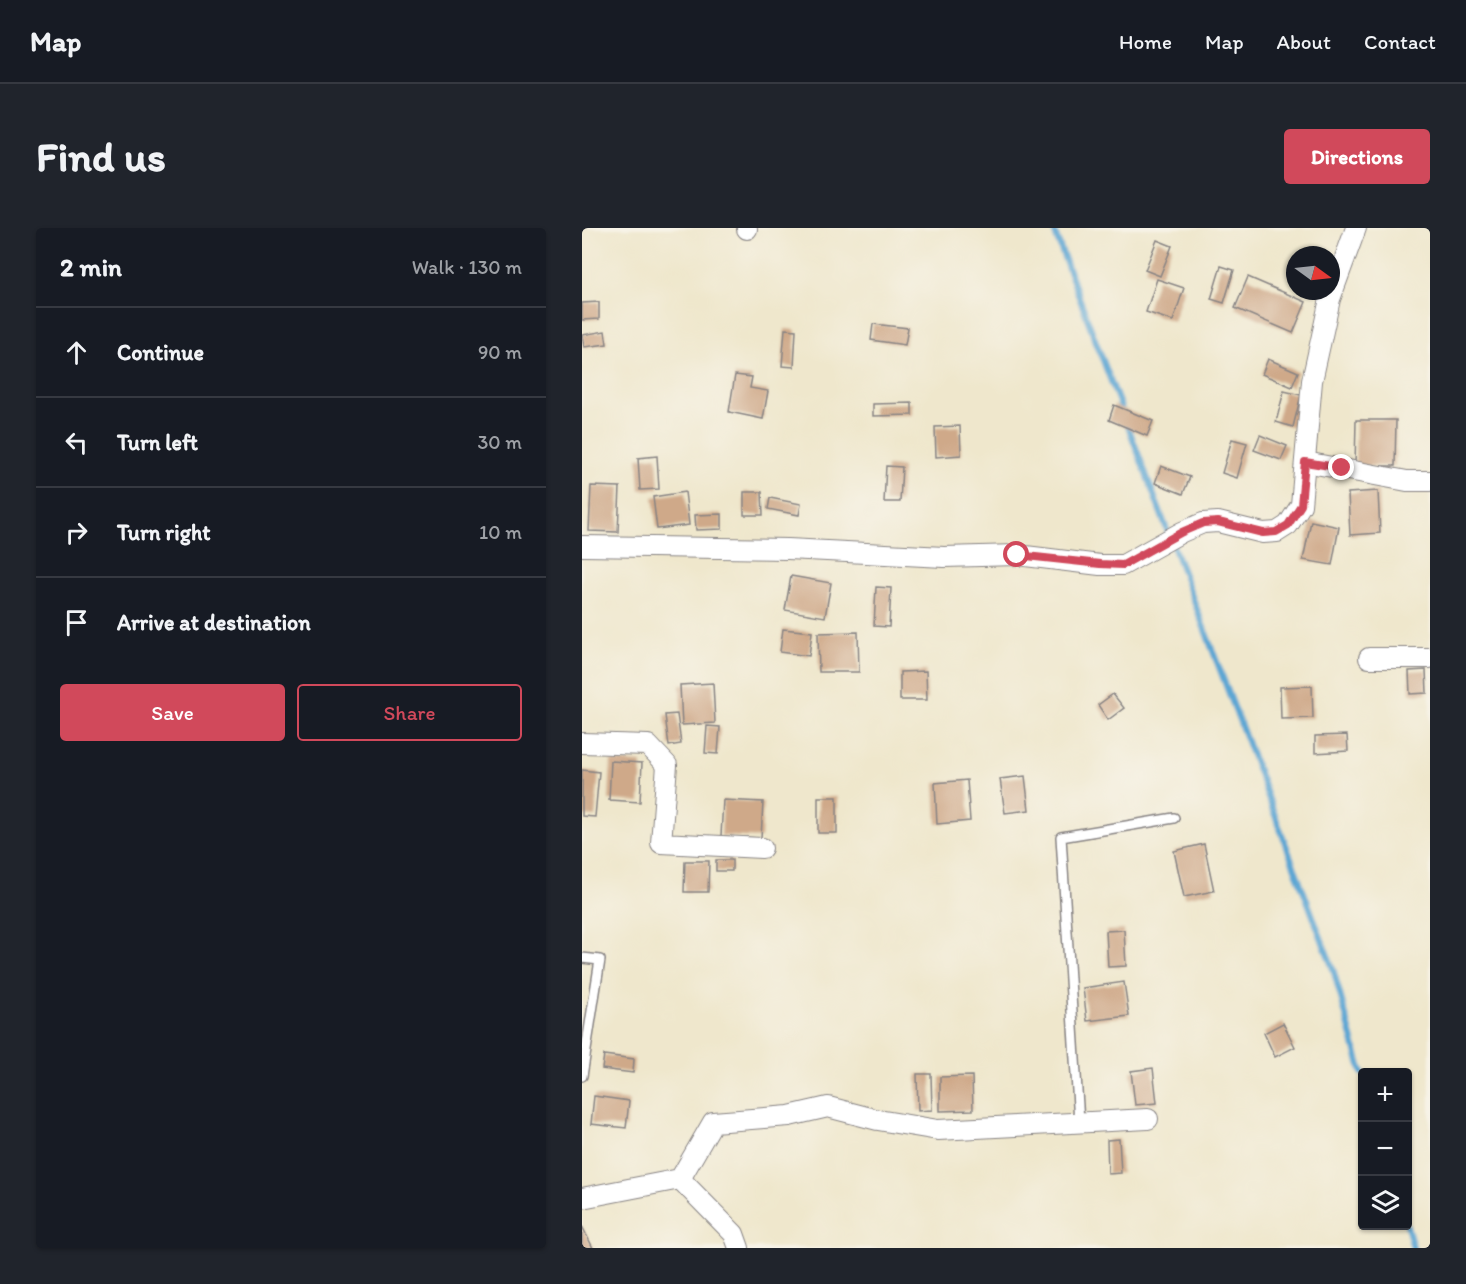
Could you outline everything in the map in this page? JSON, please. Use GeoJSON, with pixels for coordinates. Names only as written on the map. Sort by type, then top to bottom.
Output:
{"type":"FeatureCollection","features":[{"type":"Feature","properties":{"kind":"street"},"geometry":{"type":"LineString","coordinates":[[582,546],[788,549],[944,557],[1017,555],[1123,565],[1203,523],[1218,522],[1263,533],[1276,532],[1288,525],[1301,505],[1312,381],[1330,300],[1356,228]]}},
{"type":"Feature","properties":{"kind":"street"},"geometry":{"type":"LineString","coordinates":[[1305,462],[1407,480],[1430,481]]}},
{"type":"Feature","properties":{"kind":"street"},"geometry":{"type":"LineString","coordinates":[[1369,658],[1430,658]]}},
{"type":"Feature","properties":{"kind":"street"},"geometry":{"type":"LineString","coordinates":[[582,742],[648,745],[667,765],[661,843],[762,848]]}},
{"type":"Feature","properties":{"kind":"street"},"geometry":{"type":"LineString","coordinates":[[582,1198],[680,1179],[713,1122],[789,1116],[828,1107],[878,1120],[938,1130],[1148,1119]]}},
{"type":"Feature","properties":{"kind":"street"},"geometry":{"type":"LineString","coordinates":[[680,1179],[734,1234],[739,1248]]}},
{"type":"Feature","properties":{"kind":"lane"},"geometry":{"type":"LineString","coordinates":[[1079,1122],[1061,837],[1174,818]]}},
{"type":"Feature","properties":{"kind":"lane"},"geometry":{"type":"LineString","coordinates":[[582,958],[600,960],[582,1076]]}},
{"type":"Feature","properties":{"kind":"building"},"geometry":{"type":"Polygon","coordinates":[[[1157,240],[1172,246],[1160,276],[1145,270],[1157,240]]]}},
{"type":"Feature","properties":{"kind":"building"},"geometry":{"type":"Polygon","coordinates":[[[1221,266],[1234,270],[1224,303],[1211,299],[1221,266]]]}},
{"type":"Feature","properties":{"kind":"building"},"geometry":{"type":"Polygon","coordinates":[[[1248,277],[1286,293],[1286,300],[1306,302],[1293,333],[1235,308],[1248,277]]]}},
{"type":"Feature","properties":{"kind":"building"},"geometry":{"type":"Polygon","coordinates":[[[1157,279],[1184,288],[1173,321],[1146,312],[1157,279]]]}},
{"type":"Feature","properties":{"kind":"building"},"geometry":{"type":"Polygon","coordinates":[[[599,302],[599,319],[582,320],[582,303],[599,302]]]}},
{"type":"Feature","properties":{"kind":"building"},"geometry":{"type":"Polygon","coordinates":[[[873,324],[908,328],[905,345],[871,340],[873,324]]]}},
{"type":"Feature","properties":{"kind":"building"},"geometry":{"type":"Polygon","coordinates":[[[785,329],[796,330],[794,367],[782,366],[785,329]]]}},
{"type":"Feature","properties":{"kind":"building"},"geometry":{"type":"Polygon","coordinates":[[[605,331],[607,344],[584,347],[582,335],[605,331]]]}},
{"type":"Feature","properties":{"kind":"building"},"geometry":{"type":"Polygon","coordinates":[[[1268,359],[1298,372],[1292,387],[1262,374],[1268,359]]]}},
{"type":"Feature","properties":{"kind":"building"},"geometry":{"type":"Polygon","coordinates":[[[735,375],[752,377],[750,388],[768,391],[763,419],[729,412],[735,375]]]}},
{"type":"Feature","properties":{"kind":"building"},"geometry":{"type":"Polygon","coordinates":[[[1284,391],[1301,395],[1293,427],[1276,422],[1284,391]]]}},
{"type":"Feature","properties":{"kind":"building"},"geometry":{"type":"Polygon","coordinates":[[[912,403],[912,415],[873,416],[873,404],[912,403]]]}},
{"type":"Feature","properties":{"kind":"building"},"geometry":{"type":"Polygon","coordinates":[[[1114,405],[1153,421],[1147,436],[1109,420],[1114,405]]]}},
{"type":"Feature","properties":{"kind":"building"},"geometry":{"type":"Polygon","coordinates":[[[1356,420],[1396,420],[1395,466],[1355,466],[1356,420]]]}},
{"type":"Feature","properties":{"kind":"building"},"geometry":{"type":"Polygon","coordinates":[[[960,426],[961,455],[936,457],[935,427],[960,426]]]}},
{"type":"Feature","properties":{"kind":"building"},"geometry":{"type":"Polygon","coordinates":[[[1260,435],[1287,446],[1281,460],[1254,450],[1260,435]]]}},
{"type":"Feature","properties":{"kind":"building"},"geometry":{"type":"Polygon","coordinates":[[[1232,439],[1247,443],[1237,478],[1222,473],[1232,439]]]}},
{"type":"Feature","properties":{"kind":"building"},"geometry":{"type":"Polygon","coordinates":[[[657,456],[659,489],[640,490],[638,458],[657,456]]]}},
{"type":"Feature","properties":{"kind":"building"},"geometry":{"type":"Polygon","coordinates":[[[886,466],[902,467],[900,502],[884,502],[886,466]]]}},
{"type":"Feature","properties":{"kind":"building"},"geometry":{"type":"Polygon","coordinates":[[[1161,466],[1190,477],[1183,494],[1155,483],[1161,466]]]}},
{"type":"Feature","properties":{"kind":"building"},"geometry":{"type":"Polygon","coordinates":[[[591,486],[620,487],[618,532],[589,531],[591,486]]]}},
{"type":"Feature","properties":{"kind":"building"},"geometry":{"type":"Polygon","coordinates":[[[1378,491],[1380,533],[1350,535],[1348,493],[1378,491]]]}},
{"type":"Feature","properties":{"kind":"building"},"geometry":{"type":"Polygon","coordinates":[[[685,492],[689,525],[657,529],[653,497],[685,492]]]}},
{"type":"Feature","properties":{"kind":"building"},"geometry":{"type":"Polygon","coordinates":[[[744,492],[762,492],[763,515],[744,515],[744,492]]]}},
{"type":"Feature","properties":{"kind":"building"},"geometry":{"type":"Polygon","coordinates":[[[770,498],[801,504],[799,515],[768,509],[770,498]]]}},
{"type":"Feature","properties":{"kind":"building"},"geometry":{"type":"Polygon","coordinates":[[[722,514],[722,529],[696,530],[695,515],[722,514]]]}},
{"type":"Feature","properties":{"kind":"building"},"geometry":{"type":"Polygon","coordinates":[[[1311,521],[1339,527],[1332,565],[1303,560],[1311,521]]]}},
{"type":"Feature","properties":{"kind":"building"},"geometry":{"type":"Polygon","coordinates":[[[791,576],[831,583],[825,617],[785,610],[791,576]]]}},
{"type":"Feature","properties":{"kind":"building"},"geometry":{"type":"Polygon","coordinates":[[[876,587],[891,588],[889,627],[874,626],[876,587]]]}},
{"type":"Feature","properties":{"kind":"building"},"geometry":{"type":"Polygon","coordinates":[[[783,629],[812,632],[809,656],[780,652],[783,629]]]}},
{"type":"Feature","properties":{"kind":"building"},"geometry":{"type":"Polygon","coordinates":[[[858,632],[859,672],[819,672],[818,633],[858,632]]]}},
{"type":"Feature","properties":{"kind":"building"},"geometry":{"type":"Polygon","coordinates":[[[1426,670],[1427,693],[1410,694],[1409,671],[1426,670]]]}},
{"type":"Feature","properties":{"kind":"building"},"geometry":{"type":"Polygon","coordinates":[[[926,671],[927,700],[900,700],[900,672],[926,671]]]}},
{"type":"Feature","properties":{"kind":"building"},"geometry":{"type":"Polygon","coordinates":[[[713,683],[715,723],[682,725],[680,685],[713,683]]]}},
{"type":"Feature","properties":{"kind":"building"},"geometry":{"type":"Polygon","coordinates":[[[1312,686],[1313,718],[1281,719],[1280,687],[1312,686]]]}},
{"type":"Feature","properties":{"kind":"building"},"geometry":{"type":"Polygon","coordinates":[[[1113,694],[1124,708],[1108,720],[1098,705],[1113,694]]]}},
{"type":"Feature","properties":{"kind":"building"},"geometry":{"type":"Polygon","coordinates":[[[677,714],[681,744],[669,746],[665,715],[677,714]]]}},
{"type":"Feature","properties":{"kind":"building"},"geometry":{"type":"Polygon","coordinates":[[[707,726],[720,727],[718,754],[705,753],[707,726]]]}},
{"type":"Feature","properties":{"kind":"building"},"geometry":{"type":"Polygon","coordinates":[[[1347,735],[1348,751],[1315,753],[1315,736],[1347,735]]]}},
{"type":"Feature","properties":{"kind":"building"},"geometry":{"type":"Polygon","coordinates":[[[611,761],[642,763],[640,802],[609,800],[611,761]]]}},
{"type":"Feature","properties":{"kind":"building"},"geometry":{"type":"Polygon","coordinates":[[[582,770],[599,772],[595,817],[582,816],[582,770]]]}},
{"type":"Feature","properties":{"kind":"building"},"geometry":{"type":"Polygon","coordinates":[[[1025,776],[1029,810],[1005,813],[1000,779],[1025,776]]]}},
{"type":"Feature","properties":{"kind":"building"},"geometry":{"type":"Polygon","coordinates":[[[967,780],[970,821],[937,824],[935,783],[967,780]]]}},
{"type":"Feature","properties":{"kind":"building"},"geometry":{"type":"Polygon","coordinates":[[[818,797],[837,797],[837,833],[818,833],[818,797]]]}},
{"type":"Feature","properties":{"kind":"building"},"geometry":{"type":"Polygon","coordinates":[[[723,800],[763,802],[761,838],[721,836],[723,800]]]}},
{"type":"Feature","properties":{"kind":"building"},"geometry":{"type":"Polygon","coordinates":[[[1204,844],[1214,891],[1184,897],[1174,851],[1204,844]]]}},
{"type":"Feature","properties":{"kind":"building"},"geometry":{"type":"Polygon","coordinates":[[[716,860],[732,860],[732,871],[716,871],[716,860]]]}},
{"type":"Feature","properties":{"kind":"building"},"geometry":{"type":"Polygon","coordinates":[[[685,861],[709,861],[708,892],[684,892],[685,861]]]}},
{"type":"Feature","properties":{"kind":"building"},"geometry":{"type":"Polygon","coordinates":[[[1124,930],[1126,966],[1108,967],[1106,931],[1124,930]]]}},
{"type":"Feature","properties":{"kind":"building"},"geometry":{"type":"Polygon","coordinates":[[[1124,982],[1129,1016],[1087,1021],[1083,988],[1124,982]]]}},
{"type":"Feature","properties":{"kind":"building"},"geometry":{"type":"Polygon","coordinates":[[[1283,1023],[1295,1047],[1275,1057],[1264,1033],[1283,1023]]]}},
{"type":"Feature","properties":{"kind":"building"},"geometry":{"type":"Polygon","coordinates":[[[604,1055],[634,1059],[633,1073],[602,1069],[604,1055]]]}},
{"type":"Feature","properties":{"kind":"building"},"geometry":{"type":"Polygon","coordinates":[[[1153,1068],[1157,1103],[1135,1105],[1131,1071],[1153,1068]]]}},
{"type":"Feature","properties":{"kind":"building"},"geometry":{"type":"Polygon","coordinates":[[[917,1074],[931,1074],[932,1110],[918,1111],[917,1074]]]}},
{"type":"Feature","properties":{"kind":"building"},"geometry":{"type":"Polygon","coordinates":[[[972,1076],[973,1110],[940,1111],[940,1077],[972,1076]]]}},
{"type":"Feature","properties":{"kind":"building"},"geometry":{"type":"Polygon","coordinates":[[[594,1096],[629,1101],[626,1128],[591,1124],[594,1096]]]}},
{"type":"Feature","properties":{"kind":"building"},"geometry":{"type":"Polygon","coordinates":[[[1119,1139],[1121,1173],[1108,1174],[1107,1140],[1119,1139]]]}},
{"type":"Feature","properties":{"kind":"building"},"geometry":{"type":"Polygon","coordinates":[[[582,1226],[593,1248],[582,1248],[582,1226]]]}},
{"type":"Feature","properties":{"kind":"waterway"},"geometry":{"type":"LineString","coordinates":[[1053,228],[1333,969],[1361,1068]]}},
{"type":"Feature","properties":{"kind":"waterway"},"geometry":{"type":"LineString","coordinates":[[1408,1230],[1413,1248]]}},
{"type":"Feature","properties":{"kind":"route"},"geometry":{"type":"LineString","coordinates":[[1017,555],[1123,565],[1203,523],[1218,522],[1263,533],[1276,532],[1288,525],[1301,505],[1305,462],[1342,468]]}}]}
